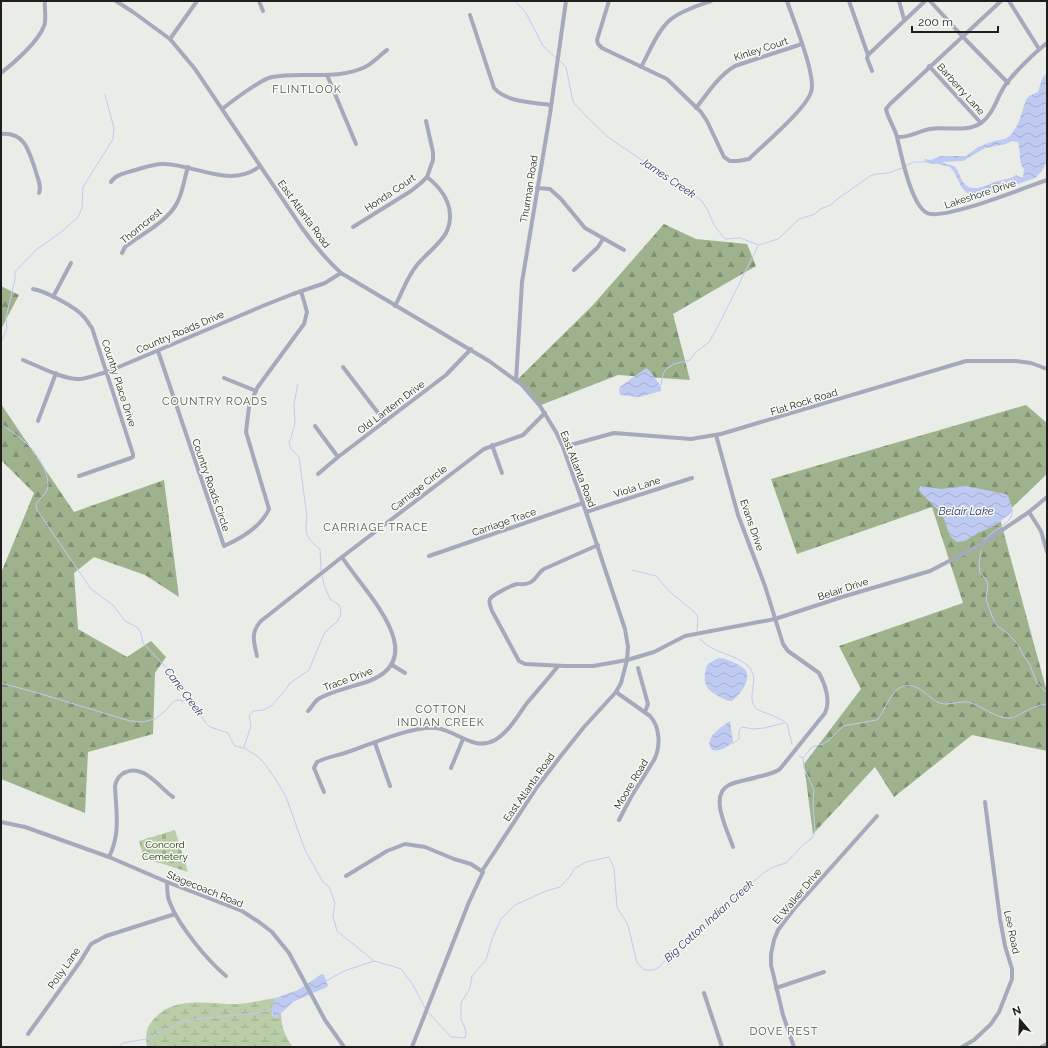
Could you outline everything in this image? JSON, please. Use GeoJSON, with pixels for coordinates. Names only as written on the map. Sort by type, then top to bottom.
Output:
{"type":"FeatureCollection","features":[{"type":"Feature","properties":{"kind":"street"},"geometry":{"type":"LineString","coordinates":[[1,73],[20,57],[40,34],[45,25],[45,1]]}},
{"type":"Feature","properties":{"kind":"street","name":"East Atlanta Road"},"geometry":{"type":"LineString","coordinates":[[116,1],[170,39],[195,69],[311,240],[342,273],[489,360],[522,385],[545,413],[563,447],[598,545],[625,629],[628,647],[627,660],[621,683],[616,692],[584,727],[537,787],[482,871],[483,872],[469,902],[412,1047]]}},
{"type":"Feature","properties":{"kind":"street"},"geometry":{"type":"LineString","coordinates":[[170,39],[197,1]]}},
{"type":"Feature","properties":{"kind":"street"},"geometry":{"type":"LineString","coordinates":[[259,1],[263,11]]}},
{"type":"Feature","properties":{"kind":"street","name":"Thurman Road"},"geometry":{"type":"LineString","coordinates":[[516,380],[522,282],[551,105],[566,1]]}},
{"type":"Feature","properties":{"kind":"street"},"geometry":{"type":"LineString","coordinates":[[609,1],[597,40],[598,44],[602,48],[666,79],[696,108],[707,121],[724,157],[730,161],[738,161],[749,158],[804,105],[812,90],[812,74],[787,1]]}},
{"type":"Feature","properties":{"kind":"street"},"geometry":{"type":"LineString","coordinates":[[641,67],[661,31],[671,19],[688,8],[711,1]]}},
{"type":"Feature","properties":{"kind":"street"},"geometry":{"type":"LineString","coordinates":[[850,1],[872,71]]}},
{"type":"Feature","properties":{"kind":"street"},"geometry":{"type":"LineString","coordinates":[[899,1],[904,19]]}},
{"type":"Feature","properties":{"kind":"street"},"geometry":{"type":"LineString","coordinates":[[868,55],[904,19],[925,1]]}},
{"type":"Feature","properties":{"kind":"street"},"geometry":{"type":"LineString","coordinates":[[930,1],[1008,83]]}},
{"type":"Feature","properties":{"kind":"street"},"geometry":{"type":"LineString","coordinates":[[1001,1],[963,37],[929,66],[887,107],[887,114],[897,137],[930,129],[965,128],[981,123],[993,109],[1008,83],[1039,49],[1047,43]]}},
{"type":"Feature","properties":{"kind":"street"},"geometry":{"type":"LineString","coordinates":[[1009,1],[1039,49]]}},
{"type":"Feature","properties":{"kind":"street"},"geometry":{"type":"LineString","coordinates":[[470,15],[494,88],[500,94],[510,99],[551,105]]}},
{"type":"Feature","properties":{"kind":"street","name":"Kinley Court"},"geometry":{"type":"LineString","coordinates":[[696,108],[719,77],[731,68],[802,44]]}},
{"type":"Feature","properties":{"kind":"street"},"geometry":{"type":"LineString","coordinates":[[222,108],[271,77],[350,73],[366,67],[387,50]]}},
{"type":"Feature","properties":{"kind":"street","name":"Barberry Lane"},"geometry":{"type":"LineString","coordinates":[[929,66],[981,123]]}},
{"type":"Feature","properties":{"kind":"street"},"geometry":{"type":"LineString","coordinates":[[327,75],[356,144]]}},
{"type":"Feature","properties":{"kind":"street","name":"Honda Court"},"geometry":{"type":"LineString","coordinates":[[353,227],[411,191],[421,184],[427,177],[433,160],[433,152],[426,121]]}},
{"type":"Feature","properties":{"kind":"street"},"geometry":{"type":"LineString","coordinates":[[1,134],[15,136],[28,147],[40,186],[39,193]]}},
{"type":"Feature","properties":{"kind":"street","name":"Lakeshore Drive"},"geometry":{"type":"LineString","coordinates":[[897,137],[905,170],[914,197],[919,206],[927,213],[935,215],[962,210],[1047,180]]}},
{"type":"Feature","properties":{"kind":"street"},"geometry":{"type":"LineString","coordinates":[[111,182],[113,178],[152,165],[168,164],[188,167],[217,175],[234,176],[247,173],[260,166]]}},
{"type":"Feature","properties":{"kind":"street","name":"Thorncrest"},"geometry":{"type":"LineString","coordinates":[[122,253],[125,247],[163,220],[174,208],[181,194],[188,167]]}},
{"type":"Feature","properties":{"kind":"street"},"geometry":{"type":"LineString","coordinates":[[396,306],[416,265],[440,240],[449,225],[447,199],[436,184],[427,177]]}},
{"type":"Feature","properties":{"kind":"street"},"geometry":{"type":"LineString","coordinates":[[537,188],[550,189],[561,199],[585,228],[624,250]]}},
{"type":"Feature","properties":{"kind":"street"},"geometry":{"type":"LineString","coordinates":[[574,270],[598,247],[603,239]]}},
{"type":"Feature","properties":{"kind":"street"},"geometry":{"type":"LineString","coordinates":[[53,297],[71,263]]}},
{"type":"Feature","properties":{"kind":"street","name":"Country Roads Drive"},"geometry":{"type":"LineString","coordinates":[[23,360],[75,379],[107,372],[223,322],[325,283],[342,273]]}},
{"type":"Feature","properties":{"kind":"street","name":"Country Place Drive"},"geometry":{"type":"LineString","coordinates":[[33,289],[42,291],[79,312],[92,328],[133,454],[133,457],[79,476]]}},
{"type":"Feature","properties":{"kind":"street","name":"Country Roads Circle"},"geometry":{"type":"LineString","coordinates":[[158,351],[224,546],[240,538],[257,525],[269,509],[246,432],[249,408],[256,391],[281,354],[304,324],[307,312],[301,291]]}},
{"type":"Feature","properties":{"kind":"street","name":"Old Lantern Drive"},"geometry":{"type":"LineString","coordinates":[[318,474],[338,457],[446,375],[471,349]]}},
{"type":"Feature","properties":{"kind":"street","name":"Flat Rock Road"},"geometry":{"type":"LineString","coordinates":[[563,447],[614,433],[686,439],[716,436],[966,360],[1016,361],[1047,369]]}},
{"type":"Feature","properties":{"kind":"street"},"geometry":{"type":"LineString","coordinates":[[343,367],[385,422]]}},
{"type":"Feature","properties":{"kind":"street"},"geometry":{"type":"LineString","coordinates":[[38,421],[56,373]]}},
{"type":"Feature","properties":{"kind":"street"},"geometry":{"type":"LineString","coordinates":[[224,378],[256,391]]}},
{"type":"Feature","properties":{"kind":"street","name":"Carriage Circle"},"geometry":{"type":"LineString","coordinates":[[257,656],[254,641],[255,628],[261,621],[342,557],[484,449],[523,435],[545,413]]}},
{"type":"Feature","properties":{"kind":"street"},"geometry":{"type":"LineString","coordinates":[[315,426],[338,457]]}},
{"type":"Feature","properties":{"kind":"street","name":"Evans Drive"},"geometry":{"type":"LineString","coordinates":[[716,436],[738,514],[765,586],[785,648],[816,670],[820,675],[827,696],[828,706],[825,713],[780,769],[729,785],[721,793],[719,805],[733,847]]}},
{"type":"Feature","properties":{"kind":"street"},"geometry":{"type":"LineString","coordinates":[[492,445],[502,473]]}},
{"type":"Feature","properties":{"kind":"street","name":"Viola Lane"},"geometry":{"type":"LineString","coordinates":[[586,512],[692,478]]}},
{"type":"Feature","properties":{"kind":"street","name":"Belair Drive"},"geometry":{"type":"LineString","coordinates":[[598,545],[544,569],[538,573],[534,581],[514,585],[493,595],[490,599],[489,603],[492,611],[520,661],[525,664],[593,666],[627,660],[654,652],[685,636],[775,619],[930,571],[980,545],[1029,512],[1047,497]]}},
{"type":"Feature","properties":{"kind":"street","name":"Carriage Trace"},"geometry":{"type":"LineString","coordinates":[[429,556],[583,504]]}},
{"type":"Feature","properties":{"kind":"street"},"geometry":{"type":"LineString","coordinates":[[1029,512],[1041,531],[1047,552]]}},
{"type":"Feature","properties":{"kind":"street"},"geometry":{"type":"LineString","coordinates":[[342,557],[379,606],[390,626],[394,649],[392,665],[405,673]]}},
{"type":"Feature","properties":{"kind":"street","name":"Trace Drive"},"geometry":{"type":"LineString","coordinates":[[308,712],[318,699],[368,682],[379,676],[392,665]]}},
{"type":"Feature","properties":{"kind":"street"},"geometry":{"type":"LineString","coordinates":[[324,792],[314,768],[317,762],[394,736],[425,728],[436,728],[447,731],[463,739],[483,744],[496,740],[508,728],[558,666]]}},
{"type":"Feature","properties":{"kind":"street"},"geometry":{"type":"LineString","coordinates":[[638,668],[648,704],[645,712]]}},
{"type":"Feature","properties":{"kind":"street","name":"Moore Road"},"geometry":{"type":"LineString","coordinates":[[616,692],[653,718],[657,730],[659,745],[657,754],[627,802],[619,820]]}},
{"type":"Feature","properties":{"kind":"street"},"geometry":{"type":"LineString","coordinates":[[451,768],[463,739]]}},
{"type":"Feature","properties":{"kind":"street"},"geometry":{"type":"LineString","coordinates":[[376,743],[390,786]]}},
{"type":"Feature","properties":{"kind":"street"},"geometry":{"type":"LineString","coordinates":[[109,857],[117,834],[115,786],[116,781],[122,774],[132,770],[143,772],[173,797]]}},
{"type":"Feature","properties":{"kind":"street","name":"Lee Road"},"geometry":{"type":"LineString","coordinates":[[962,1047],[974,1040],[991,1024],[999,1012],[1012,979],[1012,969],[1005,946],[1000,919],[984,802]]}},
{"type":"Feature","properties":{"kind":"street","name":"El Walker Drive"},"geometry":{"type":"LineString","coordinates":[[794,1047],[776,988],[771,965],[771,954],[776,935],[794,909],[877,816]]}},
{"type":"Feature","properties":{"kind":"street","name":"Stagecoach Road"},"geometry":{"type":"LineString","coordinates":[[1,822],[25,827],[109,857],[167,882],[242,911],[259,922],[282,942],[303,977],[331,1030],[344,1047]]}},
{"type":"Feature","properties":{"kind":"street"},"geometry":{"type":"LineString","coordinates":[[346,876],[387,851],[405,844],[425,847],[454,859],[471,864],[483,872]]}},
{"type":"Feature","properties":{"kind":"street"},"geometry":{"type":"LineString","coordinates":[[167,882],[169,903],[175,914],[211,962],[226,976]]}},
{"type":"Feature","properties":{"kind":"street","name":"Polly Lane"},"geometry":{"type":"LineString","coordinates":[[28,1034],[80,962],[91,944],[106,936],[175,914]]}},
{"type":"Feature","properties":{"kind":"street"},"geometry":{"type":"LineString","coordinates":[[776,988],[824,972]]}},
{"type":"Feature","properties":{"kind":"street"},"geometry":{"type":"LineString","coordinates":[[704,993],[722,1047]]}},
{"type":"Feature","properties":{"kind":"street"},"geometry":{"type":"LineString","coordinates":[[1041,1047],[1047,1044]]}},
{"type":"Feature","properties":{"kind":"green space"},"geometry":{"type":"Polygon","coordinates":[[[664,224],[696,239],[747,244],[756,266],[673,314],[690,380],[618,375],[541,405],[517,380],[593,305],[664,224]]]}},
{"type":"Feature","properties":{"kind":"green space"},"geometry":{"type":"Polygon","coordinates":[[[1,286],[19,295],[1,329],[1,286]]]}},
{"type":"Feature","properties":{"kind":"green space"},"geometry":{"type":"Polygon","coordinates":[[[1,404],[74,512],[164,480],[179,597],[145,575],[94,557],[74,573],[78,629],[127,657],[151,641],[166,657],[155,673],[153,734],[88,752],[85,813],[1,779],[1,573],[34,493],[1,460],[1,404]]]}},
{"type":"Feature","properties":{"kind":"green space"},"geometry":{"type":"Polygon","coordinates":[[[1026,405],[1047,423],[1047,474],[1000,519],[1047,692],[1047,751],[972,735],[894,797],[875,767],[813,834],[804,764],[861,689],[839,646],[963,603],[932,507],[797,554],[771,479],[1026,405]]]}},
{"type":"Feature","properties":{"kind":"green space","name":"Concord Cemetery"},"geometry":{"type":"Polygon","coordinates":[[[175,830],[188,872],[144,858],[139,841],[175,830]]]}},
{"type":"Feature","properties":{"kind":"green space"},"geometry":{"type":"Polygon","coordinates":[[[275,998],[272,1016],[276,1018],[281,1013],[284,1031],[293,1047],[147,1047],[146,1035],[149,1025],[163,1011],[172,1006],[194,1002],[239,1004],[275,998]]]}},
{"type":"Feature","properties":{"kind":"water"},"geometry":{"type":"Polygon","coordinates":[[[1047,72],[1047,161],[1042,171],[1035,178],[978,198],[963,189],[950,167],[927,163],[924,160],[930,160],[941,156],[966,156],[978,147],[994,141],[1005,139],[1011,135],[1018,124],[1026,100],[1029,96],[1038,92],[1042,79],[1047,72]],[[1012,141],[1006,144],[985,148],[963,161],[942,162],[956,168],[966,186],[974,188],[979,188],[1016,175],[1023,177],[1024,169],[1020,160],[1018,142],[1012,141]]]}},
{"type":"Feature","properties":{"kind":"water"},"geometry":{"type":"Polygon","coordinates":[[[646,368],[658,382],[661,387],[661,391],[639,397],[620,395],[620,387],[646,368]]]}},
{"type":"Feature","properties":{"kind":"water","name":"Belair Lake"},"geometry":{"type":"Polygon","coordinates":[[[920,486],[941,489],[966,486],[1005,494],[1008,495],[1013,511],[996,525],[965,541],[957,542],[949,534],[945,520],[941,513],[919,490],[920,486]]]}},
{"type":"Feature","properties":{"kind":"water"},"geometry":{"type":"Polygon","coordinates":[[[719,658],[733,662],[746,671],[746,684],[738,696],[732,701],[726,700],[715,694],[706,684],[705,676],[707,665],[719,658]]]}},
{"type":"Feature","properties":{"kind":"water"},"geometry":{"type":"Polygon","coordinates":[[[730,721],[733,742],[723,749],[712,750],[710,746],[711,737],[730,721]]]}},
{"type":"Feature","properties":{"kind":"water"},"geometry":{"type":"Polygon","coordinates":[[[322,974],[324,975],[328,986],[327,987],[293,1002],[274,1018],[272,1011],[275,998],[298,990],[322,974]]]}},
{"type":"Feature","properties":{"kind":"waterway","name":"James Creek"},"geometry":{"type":"LineString","coordinates":[[515,1],[526,13],[543,46],[556,58]]}},
{"type":"Feature","properties":{"kind":"waterway","name":"James Creek"},"geometry":{"type":"LineString","coordinates":[[559,60],[566,67],[574,103],[608,137],[674,184],[702,201],[714,225],[725,239],[740,238],[759,245],[778,239],[799,219],[815,214],[820,209],[831,205],[870,176],[888,173],[902,168]]}},
{"type":"Feature","properties":{"kind":"waterway"},"geometry":{"type":"LineString","coordinates":[[1,343],[7,328],[6,318],[15,279],[15,272],[36,250],[60,233],[78,217],[82,208],[83,187],[113,139],[114,128],[105,95]]}},
{"type":"Feature","properties":{"kind":"waterway","name":"James Creek"},"geometry":{"type":"LineString","coordinates":[[905,166],[914,162],[925,162]]}},
{"type":"Feature","properties":{"kind":"waterway"},"geometry":{"type":"LineString","coordinates":[[660,385],[666,369],[674,364],[690,360],[695,353],[709,342],[758,246]]}},
{"type":"Feature","properties":{"kind":"waterway"},"geometry":{"type":"LineString","coordinates":[[298,384],[294,404],[295,423],[289,442],[291,449],[299,457],[307,517],[306,532],[309,539],[320,549],[321,571]]}},
{"type":"Feature","properties":{"kind":"waterway","name":"Cane Creek"},"geometry":{"type":"LineString","coordinates":[[1,424],[26,443],[42,464],[48,484],[46,492],[36,504],[37,510],[91,589],[113,605],[125,621],[137,627],[141,633],[143,643],[174,676],[191,697],[205,722],[210,727],[228,733],[235,746],[244,748],[257,756],[265,764],[286,797],[305,850],[323,882],[329,887],[335,903],[333,916],[337,931],[374,961]]}},
{"type":"Feature","properties":{"kind":"waterway"},"geometry":{"type":"LineString","coordinates":[[983,541],[986,537],[1005,524],[1009,520],[1012,512]]}},
{"type":"Feature","properties":{"kind":"waterway"},"geometry":{"type":"LineString","coordinates":[[981,551],[979,564],[980,573],[986,579],[988,586],[986,599],[992,616],[997,626],[1006,632],[1018,644],[1029,663],[1037,683],[1047,693]]}},
{"type":"Feature","properties":{"kind":"waterway"},"geometry":{"type":"LineString","coordinates":[[632,570],[656,576],[670,592],[697,615],[697,631]]}},
{"type":"Feature","properties":{"kind":"waterway"},"geometry":{"type":"LineString","coordinates":[[244,747],[251,726],[249,716],[253,711],[263,710],[271,706],[289,684],[309,670],[323,636],[327,630],[337,622],[341,614],[339,605],[330,599],[322,576]]}},
{"type":"Feature","properties":{"kind":"waterway"},"geometry":{"type":"LineString","coordinates":[[700,639],[711,648],[736,658],[748,666],[752,671],[754,683],[752,694],[753,705],[757,709],[787,724],[792,744]]}},
{"type":"Feature","properties":{"kind":"waterway"},"geometry":{"type":"LineString","coordinates":[[1,683],[130,721],[143,722],[155,719],[176,700],[184,701],[191,697]]}},
{"type":"Feature","properties":{"kind":"waterway","name":"Big Cotton Indian Creek"},"geometry":{"type":"LineString","coordinates":[[427,1011],[451,1037],[465,1038],[466,1030],[461,1019],[461,1003],[470,988],[472,976],[486,960],[492,939],[501,919],[515,905],[546,891],[560,887],[569,878],[575,868],[586,862],[609,857],[614,868],[617,907],[628,925],[638,964],[645,970],[654,970],[659,967],[689,937],[715,919],[728,904],[762,874],[773,867],[786,863],[804,844],[812,838],[815,830],[813,804],[814,790],[804,768],[803,758],[812,747],[823,744],[829,740],[843,726],[877,720],[892,695],[900,688],[905,686],[915,687],[943,704],[968,702],[1005,718],[1014,717],[1032,708],[1047,704]]}},
{"type":"Feature","properties":{"kind":"waterway"},"geometry":{"type":"LineString","coordinates":[[732,744],[739,739],[739,730],[742,727],[753,729],[764,728],[784,723]]}},
{"type":"Feature","properties":{"kind":"waterway","name":"Big Cotton Indian Creek"},"geometry":{"type":"LineString","coordinates":[[799,756],[803,758]]}},
{"type":"Feature","properties":{"kind":"waterway","name":"Big Cotton Indian Creek"},"geometry":{"type":"LineString","coordinates":[[326,981],[344,971],[374,961],[401,969],[413,985],[425,1008]]}},
{"type":"Feature","properties":{"kind":"waterway","name":"Big Cotton Indian Creek"},"geometry":{"type":"LineString","coordinates":[[120,1047],[123,1043],[146,1039],[181,1022],[258,1013],[273,1008]]}},
{"type":"Feature","properties":{"kind":"district","name":"FLINTLOOK"},"geometry":{"type":"Point","coordinates":[307,89]}},
{"type":"Feature","properties":{"kind":"district","name":"COUNTRY ROADS"},"geometry":{"type":"Point","coordinates":[215,401]}},
{"type":"Feature","properties":{"kind":"district","name":"CARRIAGE TRACE"},"geometry":{"type":"Point","coordinates":[376,527]}},
{"type":"Feature","properties":{"kind":"district","name":"COTTON INDIAN CREEK"},"geometry":{"type":"Point","coordinates":[441,715]}},
{"type":"Feature","properties":{"kind":"district","name":"DOVE REST"},"geometry":{"type":"Point","coordinates":[784,1031]}}]}
